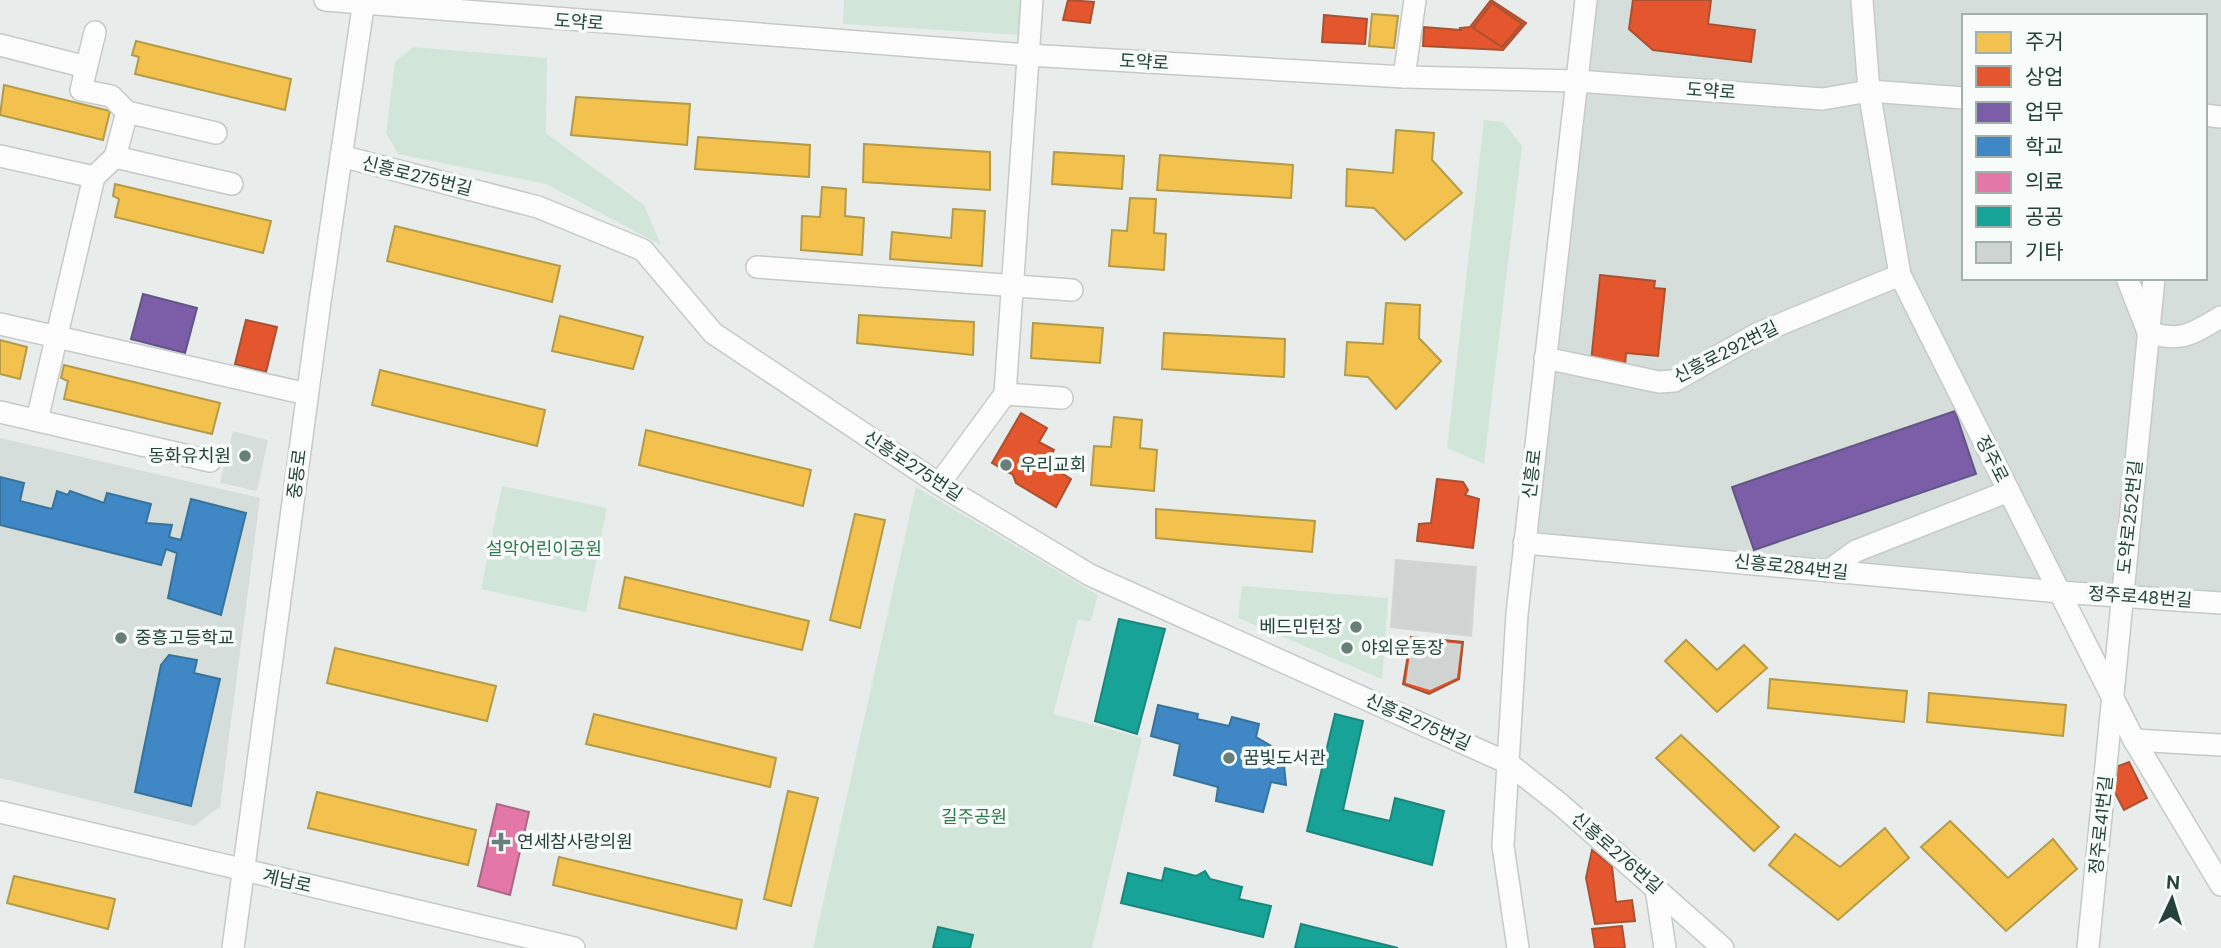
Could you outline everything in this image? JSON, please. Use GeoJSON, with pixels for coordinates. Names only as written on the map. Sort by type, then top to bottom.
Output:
{"type":"FeatureCollection","features":[{"type":"Feature","properties":{"kind":"street","name":"도약로"},"geometry":{"type":"LineString","coordinates":[[325,0],[555,10],[1027,55],[1404,77],[1577,81],[1823,99],[1870,90],[1962,98]]}},
{"type":"Feature","properties":{"kind":"street"},"geometry":{"type":"LineString","coordinates":[[939,484],[1004,394],[1032,0]]}},
{"type":"Feature","properties":{"kind":"street"},"geometry":{"type":"LineString","coordinates":[[1404,77],[1415,0]]}},
{"type":"Feature","properties":{"kind":"street","name":"신흥로"},"geometry":{"type":"LineString","coordinates":[[1518,948],[1503,846],[1508,763],[1524,543],[1586,0]]}},
{"type":"Feature","properties":{"kind":"street","name":"정주로"},"geometry":{"type":"LineString","coordinates":[[1862,0],[1870,90],[1900,275],[2134,740],[2221,885]]}},
{"type":"Feature","properties":{"kind":"street","name":"중동로"},"geometry":{"type":"LineString","coordinates":[[233,948],[307,394],[364,1]]}},
{"type":"Feature","properties":{"kind":"street"},"geometry":{"type":"LineString","coordinates":[[95,32],[81,90],[111,96],[127,112],[216,133]]}},
{"type":"Feature","properties":{"kind":"street"},"geometry":{"type":"LineString","coordinates":[[0,45],[86,67]]}},
{"type":"Feature","properties":{"kind":"street"},"geometry":{"type":"LineString","coordinates":[[37,420],[94,177],[115,157],[127,112]]}},
{"type":"Feature","properties":{"kind":"street"},"geometry":{"type":"LineString","coordinates":[[0,156],[94,177]]}},
{"type":"Feature","properties":{"kind":"street","name":"신흥로275번길"},"geometry":{"type":"LineString","coordinates":[[341,156],[538,207],[643,250],[713,333],[939,484],[1090,575],[1508,763]]}},
{"type":"Feature","properties":{"kind":"street"},"geometry":{"type":"LineString","coordinates":[[115,157],[232,184]]}},
{"type":"Feature","properties":{"kind":"street"},"geometry":{"type":"LineString","coordinates":[[757,267],[1072,290]]}},
{"type":"Feature","properties":{"kind":"street","name":"신흥로292번길"},"geometry":{"type":"LineString","coordinates":[[1545,358],[1659,382],[1674,381],[1759,333],[1900,275]]}},
{"type":"Feature","properties":{"kind":"street"},"geometry":{"type":"LineString","coordinates":[[2128,280],[2148,332],[2173,340],[2190,335],[2221,317]]}},
{"type":"Feature","properties":{"kind":"street","name":"도약로252번길"},"geometry":{"type":"LineString","coordinates":[[2115,702],[2122,596],[2154,280]]}},
{"type":"Feature","properties":{"kind":"street"},"geometry":{"type":"LineString","coordinates":[[0,324],[307,394]]}},
{"type":"Feature","properties":{"kind":"street"},"geometry":{"type":"LineString","coordinates":[[1004,394],[1062,398]]}},
{"type":"Feature","properties":{"kind":"street"},"geometry":{"type":"LineString","coordinates":[[0,412],[210,461]]}},
{"type":"Feature","properties":{"kind":"street"},"geometry":{"type":"LineString","coordinates":[[1828,571],[1856,551],[2009,491]]}},
{"type":"Feature","properties":{"kind":"street","name":"신흥로284번길"},"geometry":{"type":"LineString","coordinates":[[1524,543],[2059,592]]}},
{"type":"Feature","properties":{"kind":"street","name":"정주로48번길"},"geometry":{"type":"LineString","coordinates":[[2059,592],[2221,603]]}},
{"type":"Feature","properties":{"kind":"street","name":"정주로41번길"},"geometry":{"type":"LineString","coordinates":[[2090,947],[2115,702]]}},
{"type":"Feature","properties":{"kind":"street"},"geometry":{"type":"LineString","coordinates":[[2134,740],[2221,745]]}},
{"type":"Feature","properties":{"kind":"street","name":"신흥로276번길"},"geometry":{"type":"LineString","coordinates":[[1508,763],[1723,948]]}},
{"type":"Feature","properties":{"kind":"street","name":"계남로"},"geometry":{"type":"LineString","coordinates":[[0,812],[574,948]]}},
{"type":"Feature","properties":{"kind":"street"},"geometry":{"type":"LineString","coordinates":[[1656,888],[1665,948]]}},
{"type":"Feature","properties":{"kind":"shaded area"},"geometry":{"type":"Polygon","coordinates":[[[1586,0],[2221,0],[2221,601],[1524,543],[1586,0]]]}},
{"type":"Feature","properties":{"kind":"shaded area","name":"동화유치원"},"geometry":{"type":"Polygon","coordinates":[[[233,431],[268,440],[257,491],[220,483],[233,431]]]}},
{"type":"Feature","properties":{"kind":"shaded area","name":"중흥고등학교"},"geometry":{"type":"Polygon","coordinates":[[[0,438],[260,498],[220,807],[194,826],[0,778],[0,438]]]}},
{"type":"Feature","properties":{"kind":"green space"},"geometry":{"type":"Polygon","coordinates":[[[844,0],[1025,0],[1022,35],[843,24],[844,0]]]}},
{"type":"Feature","properties":{"kind":"green space"},"geometry":{"type":"Polygon","coordinates":[[[413,47],[547,58],[546,133],[644,205],[661,245],[546,184],[398,154],[386,133],[395,62],[413,47]]]}},
{"type":"Feature","properties":{"kind":"green space"},"geometry":{"type":"Polygon","coordinates":[[[1484,120],[1503,122],[1522,146],[1484,464],[1447,448],[1484,120]]]}},
{"type":"Feature","properties":{"kind":"green space","name":"설악어린이공원"},"geometry":{"type":"Polygon","coordinates":[[[502,486],[607,508],[586,612],[481,589],[502,486]]]}},
{"type":"Feature","properties":{"kind":"green space","name":"길주공원"},"geometry":{"type":"Polygon","coordinates":[[[916,487],[1098,595],[1091,621],[1078,620],[1053,714],[1142,738],[1092,948],[813,948],[916,487]]]}},
{"type":"Feature","properties":{"kind":"green space","name":"야외운동장"},"geometry":{"type":"Polygon","coordinates":[[[1242,586],[1388,598],[1382,679],[1238,618],[1242,586]]]}},
{"type":"Feature","properties":{"kind":"building: 주거"},"geometry":{"type":"Polygon","coordinates":[[[1372,14],[1398,16],[1394,48],[1369,46],[1372,14]]]}},
{"type":"Feature","properties":{"kind":"building: 주거"},"geometry":{"type":"Polygon","coordinates":[[[136,41],[291,79],[285,110],[135,74],[139,57],[132,55],[136,41]]]}},
{"type":"Feature","properties":{"kind":"building: 주거"},"geometry":{"type":"Polygon","coordinates":[[[4,85],[110,111],[103,140],[0,115],[4,85]]]}},
{"type":"Feature","properties":{"kind":"building: 주거"},"geometry":{"type":"Polygon","coordinates":[[[576,97],[690,104],[687,145],[571,135],[576,97]]]}},
{"type":"Feature","properties":{"kind":"building: 주거"},"geometry":{"type":"Polygon","coordinates":[[[1396,130],[1434,133],[1432,160],[1462,193],[1405,240],[1374,208],[1346,206],[1347,169],[1393,173],[1396,130]]]}},
{"type":"Feature","properties":{"kind":"building: 주거"},"geometry":{"type":"Polygon","coordinates":[[[698,137],[810,145],[809,177],[695,169],[698,137]]]}},
{"type":"Feature","properties":{"kind":"building: 주거"},"geometry":{"type":"Polygon","coordinates":[[[864,144],[990,152],[990,190],[863,182],[864,144]]]}},
{"type":"Feature","properties":{"kind":"building: 주거"},"geometry":{"type":"Polygon","coordinates":[[[1054,152],[1124,156],[1122,189],[1052,184],[1054,152]]]}},
{"type":"Feature","properties":{"kind":"building: 주거"},"geometry":{"type":"Polygon","coordinates":[[[1160,155],[1293,165],[1291,198],[1157,190],[1160,155]]]}},
{"type":"Feature","properties":{"kind":"building: 주거"},"geometry":{"type":"Polygon","coordinates":[[[115,184],[271,221],[263,253],[115,217],[119,199],[113,196],[115,184]]]}},
{"type":"Feature","properties":{"kind":"building: 주거"},"geometry":{"type":"Polygon","coordinates":[[[822,187],[846,189],[845,216],[864,218],[862,255],[801,250],[802,216],[820,217],[822,187]]]}},
{"type":"Feature","properties":{"kind":"building: 주거"},"geometry":{"type":"Polygon","coordinates":[[[1130,198],[1156,199],[1154,233],[1166,234],[1164,270],[1109,266],[1112,230],[1127,231],[1130,198]]]}},
{"type":"Feature","properties":{"kind":"building: 주거"},"geometry":{"type":"Polygon","coordinates":[[[953,209],[985,211],[982,266],[890,259],[892,232],[951,238],[953,209]]]}},
{"type":"Feature","properties":{"kind":"building: 주거"},"geometry":{"type":"Polygon","coordinates":[[[395,226],[560,266],[552,302],[387,261],[395,226]]]}},
{"type":"Feature","properties":{"kind":"building: 주거"},"geometry":{"type":"Polygon","coordinates":[[[1386,303],[1420,305],[1419,338],[1441,361],[1396,409],[1368,377],[1345,375],[1347,342],[1383,344],[1386,303]]]}},
{"type":"Feature","properties":{"kind":"building: 주거"},"geometry":{"type":"Polygon","coordinates":[[[859,315],[974,322],[973,355],[857,343],[859,315]]]}},
{"type":"Feature","properties":{"kind":"building: 주거"},"geometry":{"type":"Polygon","coordinates":[[[560,316],[643,337],[633,369],[552,351],[560,316]]]}},
{"type":"Feature","properties":{"kind":"building: 주거"},"geometry":{"type":"Polygon","coordinates":[[[1033,323],[1103,328],[1100,363],[1031,358],[1033,323]]]}},
{"type":"Feature","properties":{"kind":"building: 주거"},"geometry":{"type":"Polygon","coordinates":[[[1164,333],[1285,339],[1284,377],[1162,369],[1164,333]]]}},
{"type":"Feature","properties":{"kind":"building: 주거"},"geometry":{"type":"Polygon","coordinates":[[[0,340],[27,347],[20,379],[0,374],[0,340]]]}},
{"type":"Feature","properties":{"kind":"building: 주거"},"geometry":{"type":"Polygon","coordinates":[[[64,365],[220,403],[212,434],[64,399],[68,381],[61,378],[64,365]]]}},
{"type":"Feature","properties":{"kind":"building: 주거"},"geometry":{"type":"Polygon","coordinates":[[[380,370],[545,410],[537,446],[372,405],[380,370]]]}},
{"type":"Feature","properties":{"kind":"building: 주거"},"geometry":{"type":"Polygon","coordinates":[[[1114,417],[1142,420],[1140,448],[1157,450],[1154,491],[1091,485],[1094,446],[1111,447],[1114,417]]]}},
{"type":"Feature","properties":{"kind":"building: 주거"},"geometry":{"type":"Polygon","coordinates":[[[646,430],[811,470],[803,506],[639,465],[646,430]]]}},
{"type":"Feature","properties":{"kind":"building: 주거"},"geometry":{"type":"Polygon","coordinates":[[[1156,509],[1315,521],[1312,552],[1156,538],[1156,509]]]}},
{"type":"Feature","properties":{"kind":"building: 주거"},"geometry":{"type":"Polygon","coordinates":[[[855,514],[885,520],[860,628],[830,620],[855,514]]]}},
{"type":"Feature","properties":{"kind":"building: 주거"},"geometry":{"type":"Polygon","coordinates":[[[625,577],[809,621],[802,650],[619,608],[625,577]]]}},
{"type":"Feature","properties":{"kind":"building: 주거"},"geometry":{"type":"Polygon","coordinates":[[[1686,640],[1717,670],[1744,645],[1767,668],[1717,712],[1665,661],[1686,640]]]}},
{"type":"Feature","properties":{"kind":"building: 주거"},"geometry":{"type":"Polygon","coordinates":[[[335,648],[496,686],[487,721],[327,683],[335,648]]]}},
{"type":"Feature","properties":{"kind":"building: 주거"},"geometry":{"type":"Polygon","coordinates":[[[1770,679],[1907,691],[1904,722],[1768,708],[1770,679]]]}},
{"type":"Feature","properties":{"kind":"building: 주거"},"geometry":{"type":"Polygon","coordinates":[[[1929,693],[2066,705],[2063,736],[1927,722],[1929,693]]]}},
{"type":"Feature","properties":{"kind":"building: 주거"},"geometry":{"type":"Polygon","coordinates":[[[594,714],[776,758],[770,787],[586,744],[594,714]]]}},
{"type":"Feature","properties":{"kind":"building: 주거"},"geometry":{"type":"Polygon","coordinates":[[[1681,735],[1779,827],[1754,851],[1656,758],[1681,735]]]}},
{"type":"Feature","properties":{"kind":"building: 주거"},"geometry":{"type":"Polygon","coordinates":[[[788,791],[818,798],[791,906],[764,899],[788,791]]]}},
{"type":"Feature","properties":{"kind":"building: 주거"},"geometry":{"type":"Polygon","coordinates":[[[317,792],[476,830],[468,865],[308,828],[317,792]]]}},
{"type":"Feature","properties":{"kind":"building: 주거"},"geometry":{"type":"Polygon","coordinates":[[[1950,821],[2008,878],[2053,839],[2077,869],[2006,931],[1921,847],[1950,821]]]}},
{"type":"Feature","properties":{"kind":"building: 주거"},"geometry":{"type":"Polygon","coordinates":[[[1885,828],[1909,858],[1838,920],[1769,865],[1795,834],[1840,867],[1885,828]]]}},
{"type":"Feature","properties":{"kind":"building: 주거"},"geometry":{"type":"Polygon","coordinates":[[[559,857],[742,900],[736,929],[553,885],[559,857]]]}},
{"type":"Feature","properties":{"kind":"building: 주거"},"geometry":{"type":"Polygon","coordinates":[[[14,876],[115,899],[108,929],[7,903],[14,876]]]}},
{"type":"Feature","properties":{"kind":"building: 상업"},"geometry":{"type":"Polygon","coordinates":[[[1068,0],[1094,2],[1090,23],[1063,20],[1068,0]]]}},
{"type":"Feature","properties":{"kind":"building: 상업"},"geometry":{"type":"Polygon","coordinates":[[[1491,0],[1526,23],[1503,50],[1423,46],[1424,27],[1461,30],[1460,28],[1470,27],[1491,0]]]}},
{"type":"Feature","properties":{"kind":"building: 상업"},"geometry":{"type":"Polygon","coordinates":[[[1633,0],[1711,0],[1708,24],[1755,30],[1751,62],[1653,50],[1629,29],[1633,0]]]}},
{"type":"Feature","properties":{"kind":"building: 상업"},"geometry":{"type":"Polygon","coordinates":[[[1492,3],[1522,24],[1502,47],[1473,28],[1492,3]]]}},
{"type":"Feature","properties":{"kind":"building: 상업"},"geometry":{"type":"Polygon","coordinates":[[[1324,15],[1367,19],[1365,44],[1322,42],[1324,15]]]}},
{"type":"Feature","properties":{"kind":"building: 상업"},"geometry":{"type":"Polygon","coordinates":[[[1600,275],[1655,281],[1654,288],[1665,289],[1658,356],[1626,353],[1625,366],[1591,362],[1600,275]]]}},
{"type":"Feature","properties":{"kind":"building: 상업"},"geometry":{"type":"Polygon","coordinates":[[[246,320],[277,327],[266,372],[235,364],[246,320]]]}},
{"type":"Feature","properties":{"kind":"building: 상업"},"geometry":{"type":"Polygon","coordinates":[[[1021,413],[1047,428],[1039,442],[1054,450],[1046,463],[1071,479],[1056,507],[1016,483],[1013,475],[992,463],[1021,413]]]}},
{"type":"Feature","properties":{"kind":"building: 상업"},"geometry":{"type":"Polygon","coordinates":[[[1437,479],[1463,482],[1468,490],[1465,495],[1479,499],[1473,548],[1417,541],[1419,524],[1431,523],[1437,479]]]}},
{"type":"Feature","properties":{"kind":"building: 상업"},"geometry":{"type":"Polygon","coordinates":[[[1411,637],[1463,642],[1459,679],[1429,694],[1403,684],[1411,637]]]}},
{"type":"Feature","properties":{"kind":"building: 상업"},"geometry":{"type":"Polygon","coordinates":[[[2129,762],[2147,798],[2124,810],[2112,787],[2116,778],[2116,767],[2129,762]]]}},
{"type":"Feature","properties":{"kind":"building: 상업"},"geometry":{"type":"Polygon","coordinates":[[[1592,850],[1612,866],[1616,902],[1632,900],[1635,921],[1595,924],[1586,878],[1592,850]]]}},
{"type":"Feature","properties":{"kind":"building: 상업"},"geometry":{"type":"Polygon","coordinates":[[[1622,926],[1625,948],[1595,948],[1592,929],[1622,926]]]}},
{"type":"Feature","properties":{"kind":"building: 업무"},"geometry":{"type":"Polygon","coordinates":[[[143,294],[197,308],[185,353],[131,339],[143,294]]]}},
{"type":"Feature","properties":{"kind":"building: 업무"},"geometry":{"type":"Polygon","coordinates":[[[1955,411],[1976,474],[1754,550],[1732,487],[1955,411]]]}},
{"type":"Feature","properties":{"kind":"building: 학교"},"geometry":{"type":"Polygon","coordinates":[[[0,477],[24,483],[20,501],[52,509],[57,491],[68,495],[70,491],[104,503],[107,493],[151,504],[146,523],[172,525],[169,537],[181,540],[191,499],[246,513],[221,615],[168,598],[177,553],[166,549],[161,565],[0,525],[0,477]]]}},
{"type":"Feature","properties":{"kind":"building: 학교"},"geometry":{"type":"Polygon","coordinates":[[[169,655],[197,660],[194,673],[220,679],[191,806],[135,792],[161,665],[169,655]]]}},
{"type":"Feature","properties":{"kind":"building: 학교","name":"꿈빛도서관"},"geometry":{"type":"Polygon","coordinates":[[[1158,705],[1198,714],[1197,719],[1229,726],[1232,717],[1259,724],[1256,737],[1278,750],[1284,765],[1286,785],[1271,782],[1263,812],[1216,801],[1218,787],[1174,775],[1180,744],[1151,736],[1158,705]]]}},
{"type":"Feature","properties":{"kind":"building: 의료"},"geometry":{"type":"Polygon","coordinates":[[[497,804],[529,812],[510,895],[478,886],[497,804]]]}},
{"type":"Feature","properties":{"kind":"building: 공공"},"geometry":{"type":"Polygon","coordinates":[[[1119,619],[1165,629],[1137,734],[1095,721],[1119,619]]]}},
{"type":"Feature","properties":{"kind":"building: 공공"},"geometry":{"type":"Polygon","coordinates":[[[1335,714],[1363,721],[1343,810],[1390,821],[1395,798],[1444,811],[1432,865],[1307,831],[1335,714]]]}},
{"type":"Feature","properties":{"kind":"building: 공공"},"geometry":{"type":"Polygon","coordinates":[[[1165,868],[1196,876],[1205,871],[1210,879],[1242,887],[1239,899],[1271,906],[1263,937],[1121,903],[1128,873],[1162,881],[1165,868]]]}},
{"type":"Feature","properties":{"kind":"building: 공공"},"geometry":{"type":"Polygon","coordinates":[[[1301,924],[1398,948],[1295,948],[1301,924]]]}},
{"type":"Feature","properties":{"kind":"building: 공공"},"geometry":{"type":"Polygon","coordinates":[[[938,927],[973,935],[970,948],[933,948],[938,927]]]}},
{"type":"Feature","properties":{"kind":"building: 기타"},"geometry":{"type":"Polygon","coordinates":[[[1396,560],[1476,567],[1471,636],[1391,627],[1396,560]]]}},
{"type":"Feature","properties":{"kind":"building: 기타"},"geometry":{"type":"Polygon","coordinates":[[[1413,640],[1460,645],[1456,677],[1430,689],[1407,682],[1413,640]]]}},
{"type":"Feature","properties":{"kind":"place","name":"동화유치원"},"geometry":{"type":"Point","coordinates":[245,456]}},
{"type":"Feature","properties":{"kind":"place","name":"우리교회"},"geometry":{"type":"Point","coordinates":[1006,465]}},
{"type":"Feature","properties":{"kind":"place","name":"베드민턴장"},"geometry":{"type":"Point","coordinates":[1356,627]}},
{"type":"Feature","properties":{"kind":"place","name":"중흥고등학교"},"geometry":{"type":"Point","coordinates":[121,638]}},
{"type":"Feature","properties":{"kind":"place","name":"야외운동장"},"geometry":{"type":"Point","coordinates":[1347,648]}},
{"type":"Feature","properties":{"kind":"place","name":"꿈빛도서관"},"geometry":{"type":"Point","coordinates":[1229,758]}},
{"type":"Feature","properties":{"kind":"place","name":"연세참사랑의원"},"geometry":{"type":"Point","coordinates":[501,842]}}]}
